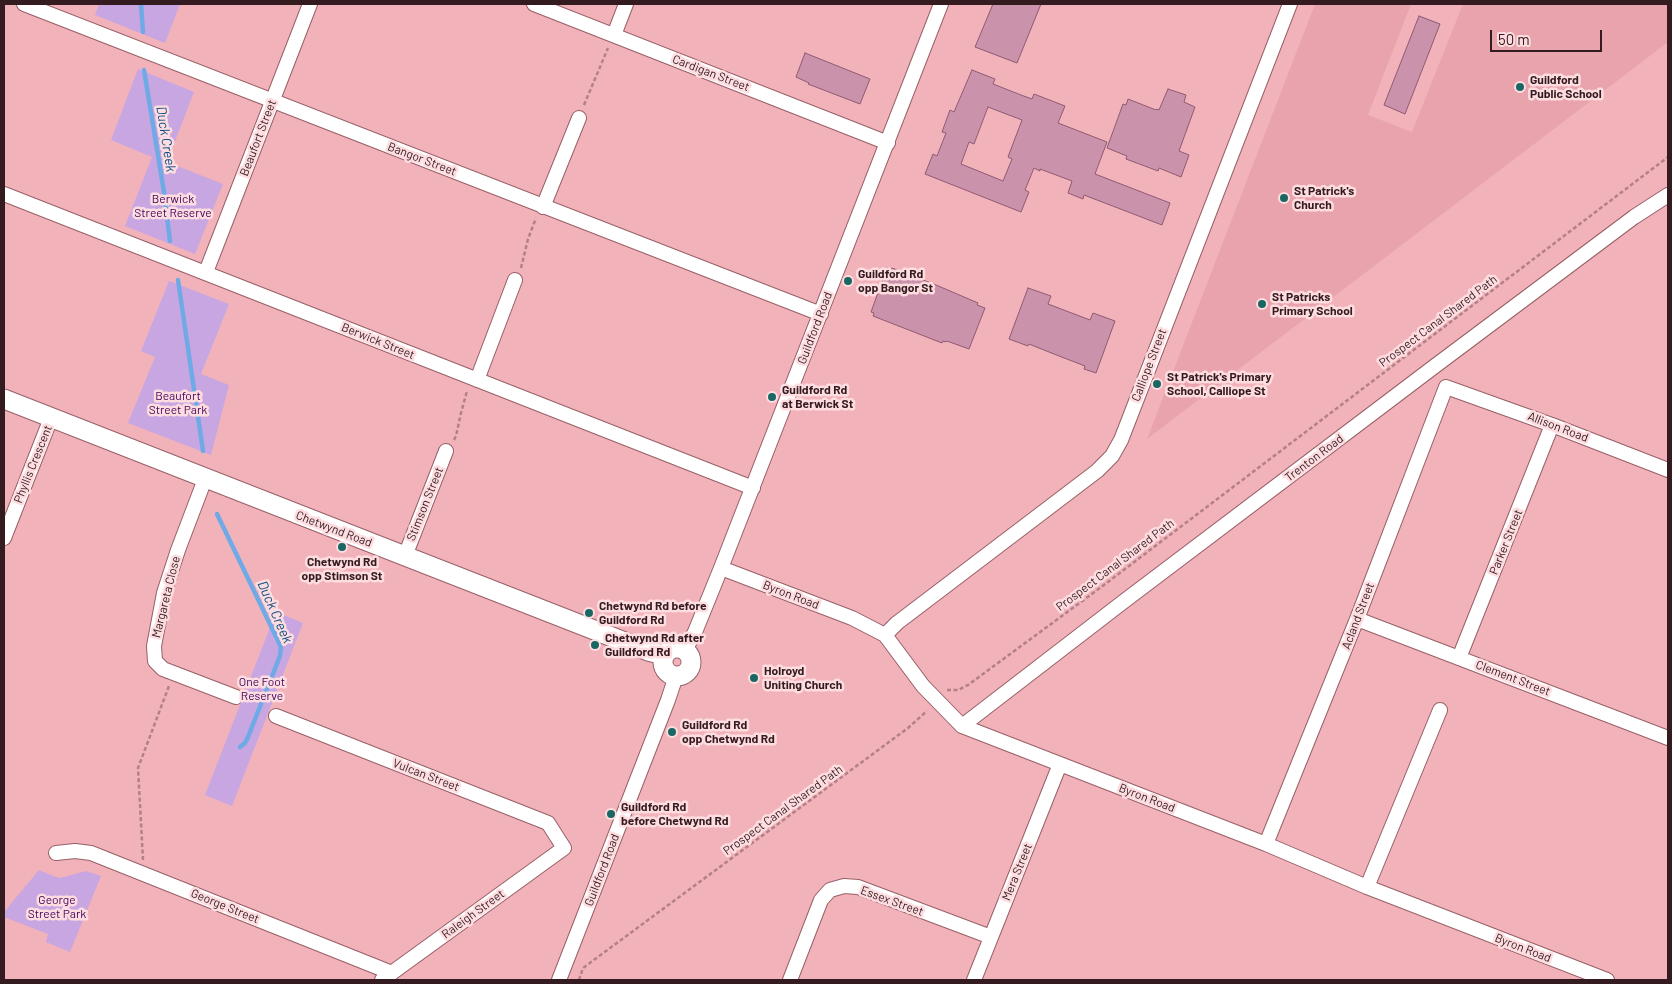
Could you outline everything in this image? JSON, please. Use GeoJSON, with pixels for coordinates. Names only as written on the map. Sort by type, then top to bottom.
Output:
{"type":"FeatureCollection","features":[{"type":"Feature","properties":{"kind":"street","name":"Bangor Street"},"geometry":{"type":"LineString","coordinates":[[24,4],[820,314]]}},
{"type":"Feature","properties":{"kind":"street","name":"Beaufort Street"},"geometry":{"type":"LineString","coordinates":[[206,272],[310,4]]}},
{"type":"Feature","properties":{"kind":"street","name":"Cardigan Street"},"geometry":{"type":"LineString","coordinates":[[534,4],[888,143]]}},
{"type":"Feature","properties":{"kind":"street"},"geometry":{"type":"LineString","coordinates":[[614,35],[626,4]]}},
{"type":"Feature","properties":{"kind":"street","name":"Guildford Road"},"geometry":{"type":"LineString","coordinates":[[684,650],[695,632],[753,488],[941,4]]}},
{"type":"Feature","properties":{"kind":"street","name":"Calliope Street"},"geometry":{"type":"LineString","coordinates":[[884,635],[897,623],[1097,471],[1112,456],[1121,440],[1290,4]]}},
{"type":"Feature","properties":{"kind":"street"},"geometry":{"type":"LineString","coordinates":[[543,207],[579,118]]}},
{"type":"Feature","properties":{"kind":"street","name":"Berwick Street"},"geometry":{"type":"LineString","coordinates":[[4,194],[753,488]]}},
{"type":"Feature","properties":{"kind":"street","name":"Trenton Road"},"geometry":{"type":"LineString","coordinates":[[962,726],[1139,590],[1634,217],[1667,198]]}},
{"type":"Feature","properties":{"kind":"street"},"geometry":{"type":"LineString","coordinates":[[477,380],[516,280]]}},
{"type":"Feature","properties":{"kind":"street"},"geometry":{"type":"LineString","coordinates":[[1436,366],[1446,387]]}},
{"type":"Feature","properties":{"kind":"street","name":"Allison Road"},"geometry":{"type":"LineString","coordinates":[[1446,387],[1552,425],[1668,470]]}},
{"type":"Feature","properties":{"kind":"street","name":"Acland Street"},"geometry":{"type":"LineString","coordinates":[[1266,844],[1357,619],[1446,387]]}},
{"type":"Feature","properties":{"kind":"street","name":"Chetwynd Road"},"geometry":{"type":"LineString","coordinates":[[4,399],[205,479],[664,655]]}},
{"type":"Feature","properties":{"kind":"street","name":"Phyllis Crescent"},"geometry":{"type":"LineString","coordinates":[[4,538],[51,418]]}},
{"type":"Feature","properties":{"kind":"street","name":"Parker Street"},"geometry":{"type":"LineString","coordinates":[[1460,658],[1552,425]]}},
{"type":"Feature","properties":{"kind":"street","name":"Stimson Street"},"geometry":{"type":"LineString","coordinates":[[405,556],[446,451]]}},
{"type":"Feature","properties":{"kind":"street","name":"Margareta Close"},"geometry":{"type":"LineString","coordinates":[[205,479],[164,593],[154,646],[155,661],[163,669],[174,674],[236,697]]}},
{"type":"Feature","properties":{"kind":"street","name":"Byron Road"},"geometry":{"type":"LineString","coordinates":[[721,568],[852,618],[884,635],[928,690],[962,726],[1266,844],[1367,887],[1607,980]]}},
{"type":"Feature","properties":{"kind":"street","name":"Clement Street"},"geometry":{"type":"LineString","coordinates":[[1357,619],[1668,738]]}},
{"type":"Feature","properties":{"kind":"street"},"geometry":{"type":"LineString","coordinates":[[680,648],[690,657],[690,666],[684,674],[676,676],[664,669],[664,655],[671,649],[680,648]]}},
{"type":"Feature","properties":{"kind":"street","name":"Guildford Road"},"geometry":{"type":"LineString","coordinates":[[560,980],[676,676]]}},
{"type":"Feature","properties":{"kind":"street"},"geometry":{"type":"LineString","coordinates":[[1367,887],[1440,710]]}},
{"type":"Feature","properties":{"kind":"street","name":"Vulcan Street"},"geometry":{"type":"LineString","coordinates":[[276,716],[548,823],[564,848]]}},
{"type":"Feature","properties":{"kind":"street","name":"Mera Street"},"geometry":{"type":"LineString","coordinates":[[974,980],[1060,764]]}},
{"type":"Feature","properties":{"kind":"street","name":"Raleigh Street"},"geometry":{"type":"LineString","coordinates":[[387,976],[564,848]]}},
{"type":"Feature","properties":{"kind":"street","name":"George Street"},"geometry":{"type":"LineString","coordinates":[[56,854],[74,851],[91,853],[387,976]]}},
{"type":"Feature","properties":{"kind":"street","name":"Essex Street"},"geometry":{"type":"LineString","coordinates":[[790,980],[821,900],[830,890],[844,886],[858,887],[990,937]]}},
{"type":"Feature","properties":{"kind":"path"},"geometry":{"type":"LineString","coordinates":[[579,118],[614,35]]}},
{"type":"Feature","properties":{"kind":"path","name":"Prospect Canal Shared Path"},"geometry":{"type":"LineString","coordinates":[[579,980],[583,968],[908,728],[927,712],[928,690],[958,690],[976,679],[1108,582],[1668,157]]}},
{"type":"Feature","properties":{"kind":"path"},"geometry":{"type":"LineString","coordinates":[[516,280],[528,239],[536,218],[543,207]]}},
{"type":"Feature","properties":{"kind":"path"},"geometry":{"type":"LineString","coordinates":[[446,451],[456,436],[467,391]]}},
{"type":"Feature","properties":{"kind":"path"},"geometry":{"type":"LineString","coordinates":[[144,874],[138,768],[174,674]]}},
{"type":"Feature","properties":{"kind":"shaded area","name":"St Patricks Primary School"},"geometry":{"type":"Polygon","coordinates":[[[1315,4],[1411,4],[1368,115],[1412,132],[1463,4],[1668,4],[1668,42],[1147,439],[1315,4]]]}},
{"type":"Feature","properties":{"kind":"green space"},"geometry":{"type":"Polygon","coordinates":[[[99,4],[180,4],[165,43],[95,15],[99,4]]]}},
{"type":"Feature","properties":{"kind":"green space","name":"Berwick Street Reserve"},"geometry":{"type":"Polygon","coordinates":[[[138,69],[194,92],[167,162],[223,184],[195,254],[125,226],[152,157],[111,140],[138,69]]]}},
{"type":"Feature","properties":{"kind":"green space","name":"Beaufort Street Park"},"geometry":{"type":"Polygon","coordinates":[[[169,281],[229,304],[201,374],[229,385],[211,455],[128,423],[155,357],[141,351],[169,281]]]}},
{"type":"Feature","properties":{"kind":"green space","name":"One Foot Reserve"},"geometry":{"type":"Polygon","coordinates":[[[276,612],[303,623],[232,806],[205,795],[276,612]]]}},
{"type":"Feature","properties":{"kind":"green space","name":"George Street Park"},"geometry":{"type":"Polygon","coordinates":[[[39,870],[60,878],[86,871],[101,876],[70,952],[46,942],[48,934],[4,917],[4,912],[39,870]]]}},
{"type":"Feature","properties":{"kind":"building"},"geometry":{"type":"Polygon","coordinates":[[[993,4],[1041,4],[1017,63],[975,47],[993,4]]]}},
{"type":"Feature","properties":{"kind":"building"},"geometry":{"type":"Polygon","coordinates":[[[1419,16],[1440,24],[1405,114],[1384,105],[1419,16]]]}},
{"type":"Feature","properties":{"kind":"building"},"geometry":{"type":"Polygon","coordinates":[[[805,53],[870,79],[860,104],[808,84],[796,77],[805,53]]]}},
{"type":"Feature","properties":{"kind":"building"},"geometry":{"type":"Polygon","coordinates":[[[972,70],[995,79],[993,84],[1021,95],[1032,99],[1034,94],[1065,106],[1058,123],[1107,142],[1095,174],[1170,203],[1162,225],[1084,195],[1083,199],[1068,193],[1072,181],[1040,169],[1040,171],[1034,168],[1025,190],[1029,192],[1021,212],[925,174],[933,154],[937,156],[946,133],[942,132],[950,110],[954,112],[972,70]],[[988,107],[974,144],[969,142],[961,164],[1003,181],[1012,159],[1008,157],[1022,120],[988,107]]]}},
{"type":"Feature","properties":{"kind":"building"},"geometry":{"type":"Polygon","coordinates":[[[1168,89],[1186,95],[1184,102],[1195,107],[1179,151],[1189,155],[1181,177],[1159,168],[1158,171],[1126,159],[1127,156],[1107,148],[1123,104],[1126,105],[1128,99],[1159,110],[1168,89]]]}},
{"type":"Feature","properties":{"kind":"building"},"geometry":{"type":"Polygon","coordinates":[[[887,268],[891,270],[892,268],[936,285],[978,303],[977,305],[985,308],[969,349],[947,341],[942,343],[873,316],[874,313],[871,312],[887,268]]]}},
{"type":"Feature","properties":{"kind":"building"},"geometry":{"type":"Polygon","coordinates":[[[1028,288],[1051,296],[1048,304],[1090,320],[1093,313],[1115,321],[1096,373],[1084,369],[1085,366],[1029,344],[1028,346],[1009,339],[1028,288]]]}},
{"type":"Feature","properties":{"kind":"waterway","name":"Duck Creek"},"geometry":{"type":"LineString","coordinates":[[141,4],[143,32]]}},
{"type":"Feature","properties":{"kind":"waterway","name":"Duck Creek"},"geometry":{"type":"LineString","coordinates":[[144,70],[170,241]]}},
{"type":"Feature","properties":{"kind":"waterway","name":"Duck Creek"},"geometry":{"type":"LineString","coordinates":[[178,280],[203,451]]}},
{"type":"Feature","properties":{"kind":"waterway","name":"Duck Creek"},"geometry":{"type":"LineString","coordinates":[[217,514],[281,647],[280,656],[248,737],[240,747]]}},
{"type":"Feature","properties":{"kind":"place","name":"Guildford Public School"},"geometry":{"type":"Point","coordinates":[1520,87]}},
{"type":"Feature","properties":{"kind":"place","name":"St Patrick's Church"},"geometry":{"type":"Point","coordinates":[1284,198]}},
{"type":"Feature","properties":{"kind":"place","name":"Guildford Rd opp Bangor St"},"geometry":{"type":"Point","coordinates":[848,281]}},
{"type":"Feature","properties":{"kind":"place","name":"St Patricks Primary School"},"geometry":{"type":"Point","coordinates":[1262,304]}},
{"type":"Feature","properties":{"kind":"place","name":"St Patrick's Primary School, Calliope St"},"geometry":{"type":"Point","coordinates":[1157,384]}},
{"type":"Feature","properties":{"kind":"place","name":"Guildford Rd at Berwick St"},"geometry":{"type":"Point","coordinates":[772,397]}},
{"type":"Feature","properties":{"kind":"place","name":"Chetwynd Rd opp Stimson St"},"geometry":{"type":"Point","coordinates":[342,547]}},
{"type":"Feature","properties":{"kind":"place","name":"Chetwynd Rd before Guildford Rd"},"geometry":{"type":"Point","coordinates":[589,613]}},
{"type":"Feature","properties":{"kind":"place","name":"Chetwynd Rd after Guildford Rd"},"geometry":{"type":"Point","coordinates":[595,645]}},
{"type":"Feature","properties":{"kind":"place","name":"Holroyd Uniting Church"},"geometry":{"type":"Point","coordinates":[754,678]}},
{"type":"Feature","properties":{"kind":"place","name":"Guildford Rd opp Chetwynd Rd"},"geometry":{"type":"Point","coordinates":[672,732]}},
{"type":"Feature","properties":{"kind":"place","name":"Guildford Rd before Chetwynd Rd"},"geometry":{"type":"Point","coordinates":[611,814]}}]}
